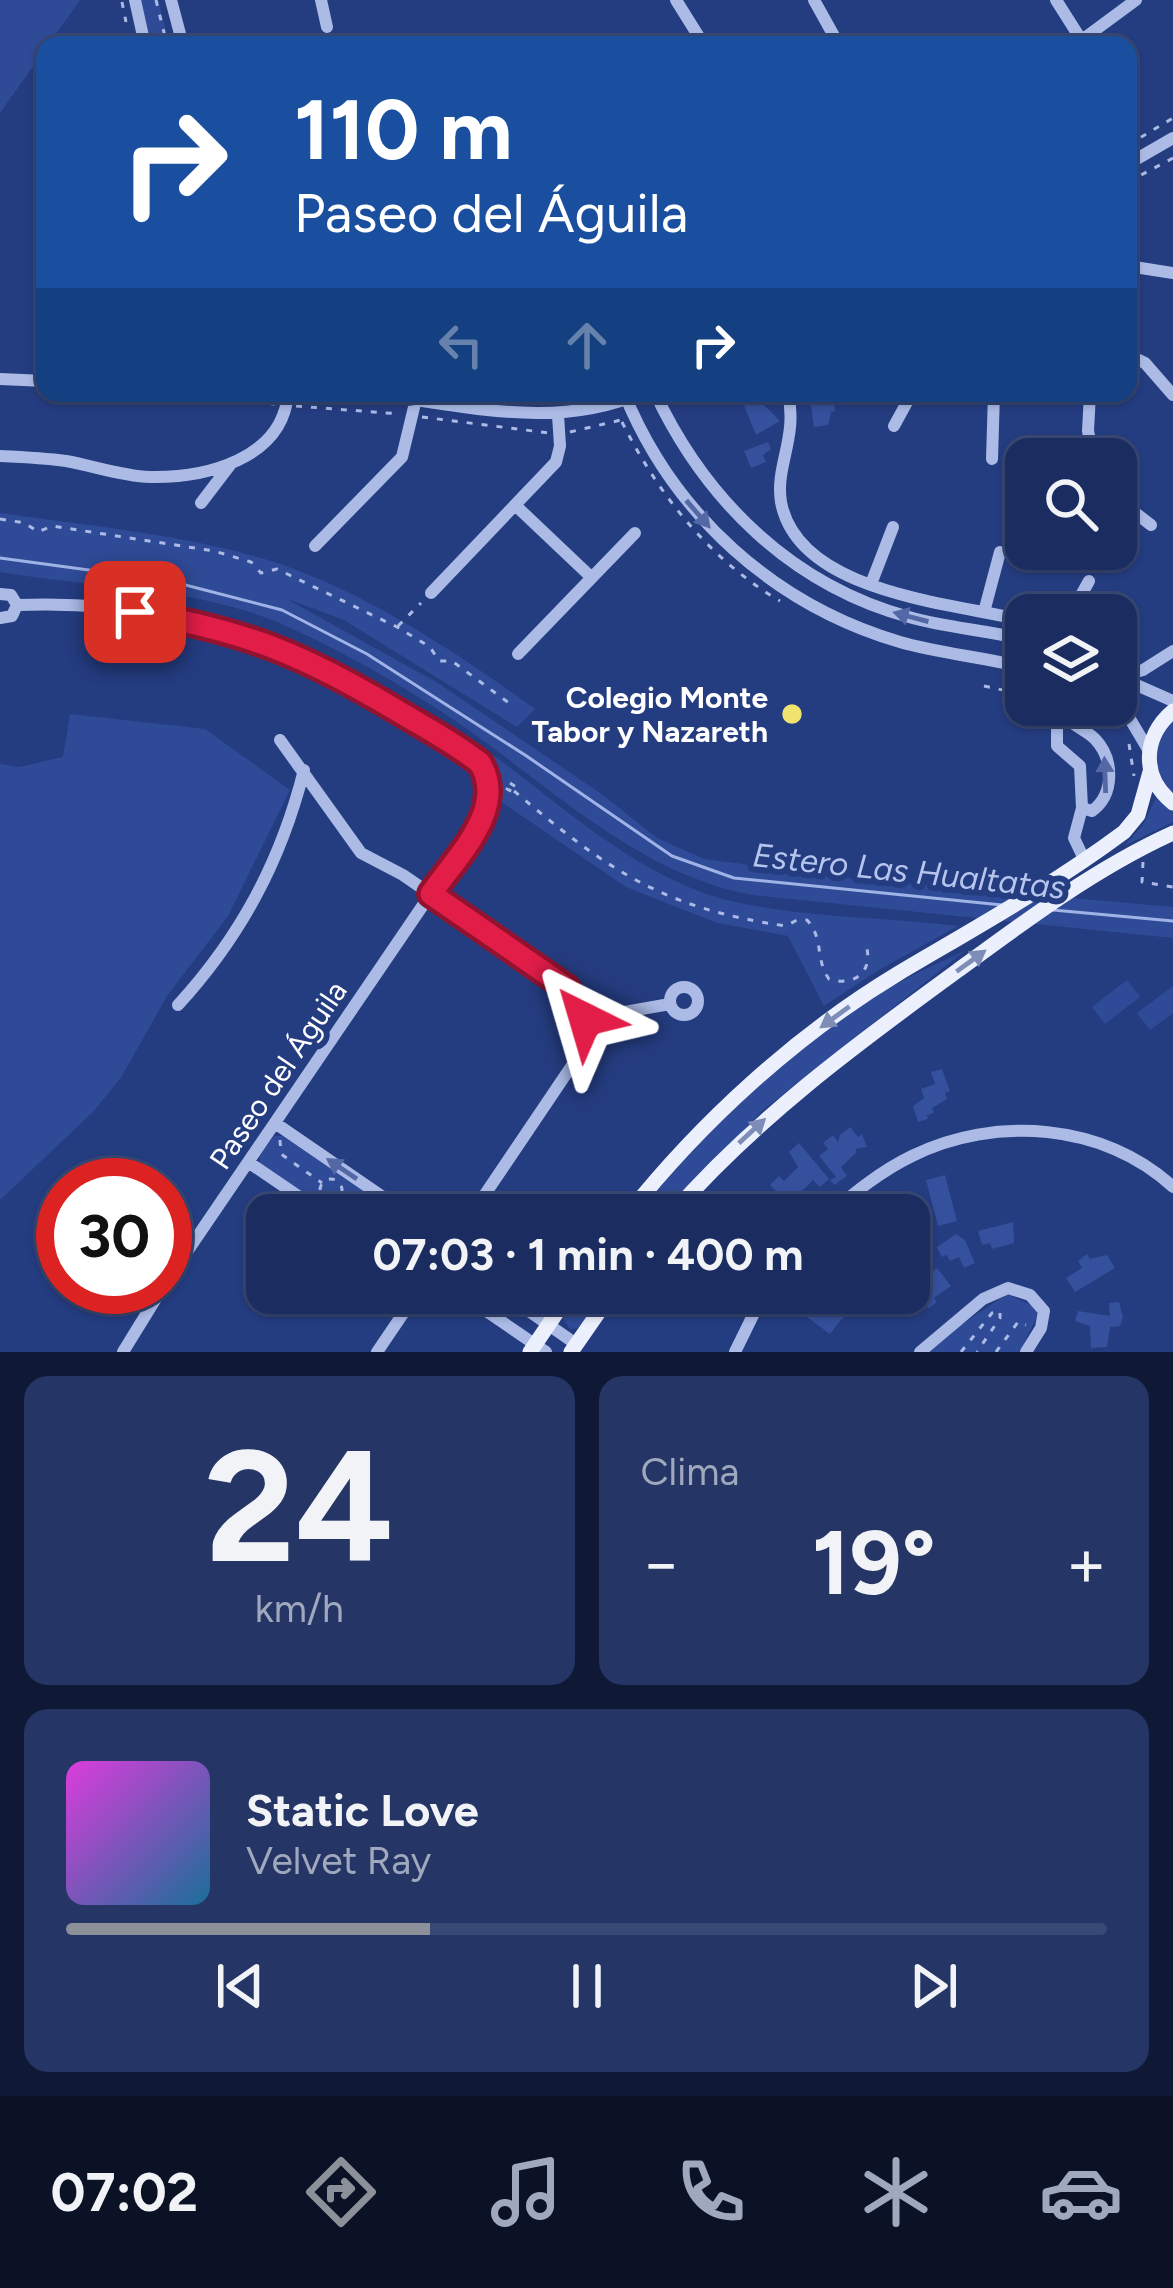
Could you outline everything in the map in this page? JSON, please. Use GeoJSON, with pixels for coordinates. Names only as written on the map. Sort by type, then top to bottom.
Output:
{"type":"FeatureCollection","features":[{"type":"Feature","properties":{"kind":"main road"},"geometry":{"type":"LineString","coordinates":[[645,1194],[684,1149],[786,1054],[881,985],[977,929],[1134,821],[1150,772],[1149,751],[1157,728],[1173,712]]}},
{"type":"Feature","properties":{"kind":"main road"},"geometry":{"type":"LineString","coordinates":[[1150,772],[1157,788],[1173,803]]}},
{"type":"Feature","properties":{"kind":"main road"},"geometry":{"type":"LineString","coordinates":[[690,1194],[791,1096],[1008,934],[1173,833]]}},
{"type":"Feature","properties":{"kind":"main road"},"geometry":{"type":"LineString","coordinates":[[537,1350],[556,1314]]}},
{"type":"Feature","properties":{"kind":"main road"},"geometry":{"type":"LineString","coordinates":[[573,1348],[597,1314]]}},
{"type":"Feature","properties":{"kind":"street"},"geometry":{"type":"LineString","coordinates":[[134,0],[143,36]]}},
{"type":"Feature","properties":{"kind":"street"},"geometry":{"type":"LineString","coordinates":[[171,0],[181,36]]}},
{"type":"Feature","properties":{"kind":"street"},"geometry":{"type":"LineString","coordinates":[[321,0],[327,27],[331,0]]}},
{"type":"Feature","properties":{"kind":"street"},"geometry":{"type":"LineString","coordinates":[[676,0],[698,36]]}},
{"type":"Feature","properties":{"kind":"street"},"geometry":{"type":"LineString","coordinates":[[814,0],[834,36]]}},
{"type":"Feature","properties":{"kind":"street"},"geometry":{"type":"LineString","coordinates":[[1056,0],[1075,36]]}},
{"type":"Feature","properties":{"kind":"street"},"geometry":{"type":"LineString","coordinates":[[1088,36],[1136,0]]}},
{"type":"Feature","properties":{"kind":"street"},"geometry":{"type":"LineString","coordinates":[[1137,159],[1173,138]]}},
{"type":"Feature","properties":{"kind":"street"},"geometry":{"type":"LineString","coordinates":[[1137,267],[1173,272]]}},
{"type":"Feature","properties":{"kind":"street"},"geometry":{"type":"LineString","coordinates":[[1137,359],[1173,395]]}},
{"type":"Feature","properties":{"kind":"street"},"geometry":{"type":"LineString","coordinates":[[0,379],[36,381]]}},
{"type":"Feature","properties":{"kind":"street"},"geometry":{"type":"LineString","coordinates":[[188,474],[203,499],[231,464],[276,433],[287,402]]}},
{"type":"Feature","properties":{"kind":"street"},"geometry":{"type":"LineString","coordinates":[[316,546],[398,463],[408,444],[415,402]]}},
{"type":"Feature","properties":{"kind":"street"},"geometry":{"type":"LineString","coordinates":[[441,402],[558,416],[606,402]]}},
{"type":"Feature","properties":{"kind":"street"},"geometry":{"type":"LineString","coordinates":[[629,402],[656,457],[699,517],[781,587],[820,610],[899,642],[1005,664]]}},
{"type":"Feature","properties":{"kind":"street"},"geometry":{"type":"LineString","coordinates":[[660,402],[685,450],[718,496],[801,569],[888,611],[1005,636]]}},
{"type":"Feature","properties":{"kind":"street"},"geometry":{"type":"LineString","coordinates":[[789,402],[791,440],[780,489],[788,524],[798,540],[817,556],[872,584],[913,599],[1005,616]]}},
{"type":"Feature","properties":{"kind":"street"},"geometry":{"type":"LineString","coordinates":[[894,426],[907,402]]}},
{"type":"Feature","properties":{"kind":"street"},"geometry":{"type":"LineString","coordinates":[[992,459],[994,402]]}},
{"type":"Feature","properties":{"kind":"street"},"geometry":{"type":"LineString","coordinates":[[1090,402],[1090,438]]}},
{"type":"Feature","properties":{"kind":"street"},"geometry":{"type":"LineString","coordinates":[[431,593],[556,462],[560,453],[558,416]]}},
{"type":"Feature","properties":{"kind":"street"},"geometry":{"type":"LineString","coordinates":[[0,456],[58,460],[136,476],[188,474],[231,464]]}},
{"type":"Feature","properties":{"kind":"street"},"geometry":{"type":"LineString","coordinates":[[515,505],[591,577]]}},
{"type":"Feature","properties":{"kind":"street"},"geometry":{"type":"LineString","coordinates":[[1137,514],[1151,525]]}},
{"type":"Feature","properties":{"kind":"street"},"geometry":{"type":"LineString","coordinates":[[872,584],[893,526]]}},
{"type":"Feature","properties":{"kind":"street"},"geometry":{"type":"LineString","coordinates":[[518,654],[634,532]]}},
{"type":"Feature","properties":{"kind":"street"},"geometry":{"type":"LineString","coordinates":[[984,612],[1000,552]]}},
{"type":"Feature","properties":{"kind":"street"},"geometry":{"type":"LineString","coordinates":[[1081,594],[1089,580]]}},
{"type":"Feature","properties":{"kind":"street"},"geometry":{"type":"LineString","coordinates":[[0,594],[11,595],[17,605],[12,616],[0,617]]}},
{"type":"Feature","properties":{"kind":"street","name":"Paseo del Águila"},"geometry":{"type":"LineString","coordinates":[[17,605],[64,604],[135,612],[262,641],[329,670],[470,755],[487,775],[489,804],[192,1244]]}},
{"type":"Feature","properties":{"kind":"street"},"geometry":{"type":"LineString","coordinates":[[1137,670],[1173,651]]}},
{"type":"Feature","properties":{"kind":"street"},"geometry":{"type":"LineString","coordinates":[[1149,666],[1158,698]]}},
{"type":"Feature","properties":{"kind":"street"},"geometry":{"type":"LineString","coordinates":[[1137,687],[1173,701]]}},
{"type":"Feature","properties":{"kind":"street"},"geometry":{"type":"LineString","coordinates":[[1063,726],[1057,746],[1079,766],[1082,808],[1073,838],[1084,859]]}},
{"type":"Feature","properties":{"kind":"street"},"geometry":{"type":"LineString","coordinates":[[1069,726],[1098,742],[1109,770],[1105,799],[1092,811],[1082,808]]}},
{"type":"Feature","properties":{"kind":"street"},"geometry":{"type":"LineString","coordinates":[[1134,726],[1149,751]]}},
{"type":"Feature","properties":{"kind":"street"},"geometry":{"type":"LineString","coordinates":[[280,740],[361,854],[390,867],[567,988],[585,1019],[579,1055],[485,1194]]}},
{"type":"Feature","properties":{"kind":"street"},"geometry":{"type":"LineString","coordinates":[[178,1006],[251,910],[281,847],[304,770]]}},
{"type":"Feature","properties":{"kind":"street"},"geometry":{"type":"LineString","coordinates":[[585,1019],[670,1004]]}},
{"type":"Feature","properties":{"kind":"street"},"geometry":{"type":"LineString","coordinates":[[276,1124],[378,1194]]}},
{"type":"Feature","properties":{"kind":"street"},"geometry":{"type":"LineString","coordinates":[[858,1194],[914,1154],[956,1140],[1010,1132],[1054,1132],[1094,1141],[1148,1167],[1173,1187]]}},
{"type":"Feature","properties":{"kind":"street"},"geometry":{"type":"LineString","coordinates":[[248,1162],[295,1194]]}},
{"type":"Feature","properties":{"kind":"street"},"geometry":{"type":"LineString","coordinates":[[920,1352],[983,1299],[1008,1288],[1030,1295],[1043,1311],[1041,1328],[1027,1352]]}},
{"type":"Feature","properties":{"kind":"street","name":"Paseo del Águila"},"geometry":{"type":"LineString","coordinates":[[122,1352],[146,1314]]}},
{"type":"Feature","properties":{"kind":"street"},"geometry":{"type":"LineString","coordinates":[[377,1352],[403,1314]]}},
{"type":"Feature","properties":{"kind":"street"},"geometry":{"type":"LineString","coordinates":[[488,1314],[537,1350]]}},
{"type":"Feature","properties":{"kind":"street"},"geometry":{"type":"LineString","coordinates":[[532,1314],[573,1348]]}},
{"type":"Feature","properties":{"kind":"street"},"geometry":{"type":"LineString","coordinates":[[735,1352],[754,1314]]}},
{"type":"Feature","properties":{"kind":"path"},"geometry":{"type":"LineString","coordinates":[[156,0],[165,36]]}},
{"type":"Feature","properties":{"kind":"path"},"geometry":{"type":"LineString","coordinates":[[1137,140],[1173,118]]}},
{"type":"Feature","properties":{"kind":"path"},"geometry":{"type":"LineString","coordinates":[[1137,177],[1173,158]]}},
{"type":"Feature","properties":{"kind":"path"},"geometry":{"type":"LineString","coordinates":[[310,402],[559,434],[621,420]]}},
{"type":"Feature","properties":{"kind":"path"},"geometry":{"type":"LineString","coordinates":[[674,402],[678,411]]}},
{"type":"Feature","properties":{"kind":"path"},"geometry":{"type":"LineString","coordinates":[[0,519],[25,523],[38,532],[52,526],[214,551],[251,562],[261,573],[277,569],[309,581],[430,646],[439,661],[452,661],[513,706]]}},
{"type":"Feature","properties":{"kind":"path"},"geometry":{"type":"LineString","coordinates":[[397,627],[431,593]]}},
{"type":"Feature","properties":{"kind":"path"},"geometry":{"type":"LineString","coordinates":[[984,686],[1005,690]]}},
{"type":"Feature","properties":{"kind":"path"},"geometry":{"type":"LineString","coordinates":[[1126,736],[1133,792]]}},
{"type":"Feature","properties":{"kind":"path"},"geometry":{"type":"LineString","coordinates":[[514,791],[603,863],[644,887],[736,917],[785,926],[807,920],[819,940],[820,966],[829,979],[854,980],[864,972],[870,957],[866,945]]}},
{"type":"Feature","properties":{"kind":"path"},"geometry":{"type":"LineString","coordinates":[[1142,862],[1142,882],[1173,886]]}},
{"type":"Feature","properties":{"kind":"path"},"geometry":{"type":"LineString","coordinates":[[276,1124],[281,1154],[322,1184]]}},
{"type":"Feature","properties":{"kind":"path"},"geometry":{"type":"LineString","coordinates":[[321,1194],[322,1184],[330,1178],[342,1186],[341,1194]]}},
{"type":"Feature","properties":{"kind":"path"},"geometry":{"type":"LineString","coordinates":[[1000,1311],[1000,1318],[974,1352],[963,1350],[992,1313],[1000,1311]]}},
{"type":"Feature","properties":{"kind":"path"},"geometry":{"type":"LineString","coordinates":[[996,1352],[1018,1322],[1027,1328]]}},
{"type":"Feature","properties":{"kind":"shaded area"},"geometry":{"type":"Polygon","coordinates":[[[0,0],[80,0],[55,36],[36,36],[36,62],[0,113],[0,0]]]}},
{"type":"Feature","properties":{"kind":"shaded area"},"geometry":{"type":"Polygon","coordinates":[[[140,0],[158,0],[168,36],[150,36],[140,0]]]}},
{"type":"Feature","properties":{"kind":"shaded area"},"geometry":{"type":"Polygon","coordinates":[[[0,513],[191,541],[254,556],[329,583],[435,641],[535,709],[517,727],[344,620],[285,598],[438,683],[603,795],[657,838],[704,859],[849,878],[1173,907],[1173,938],[753,895],[713,885],[638,851],[428,703],[295,630],[188,597],[0,572],[0,513]]]}},
{"type":"Feature","properties":{"kind":"shaded area"},"geometry":{"type":"Polygon","coordinates":[[[70,714],[205,729],[290,790],[228,916],[167,996],[122,1076],[94,1111],[44,1158],[36,1158],[36,1166],[0,1200],[0,764],[19,767],[63,757],[70,714]]]}},
{"type":"Feature","properties":{"kind":"shaded area"},"geometry":{"type":"Polygon","coordinates":[[[1173,718],[1173,797],[1155,758],[1173,718]]]}},
{"type":"Feature","properties":{"kind":"shaded area"},"geometry":{"type":"Polygon","coordinates":[[[486,750],[615,847],[701,892],[793,912],[958,926],[824,1006],[788,936],[717,923],[626,887],[500,801],[500,775],[486,750]]]}},
{"type":"Feature","properties":{"kind":"shaded area"},"geometry":{"type":"Polygon","coordinates":[[[1156,798],[1173,812],[1173,822],[1124,846],[1143,825],[1156,798]]]}},
{"type":"Feature","properties":{"kind":"shaded area"},"geometry":{"type":"Polygon","coordinates":[[[966,950],[762,1111],[683,1194],[655,1194],[786,1061],[855,1009],[966,950]]]}},
{"type":"Feature","properties":{"kind":"shaded area"},"geometry":{"type":"Polygon","coordinates":[[[1127,980],[1140,997],[1105,1024],[1092,1007],[1127,980]]]}},
{"type":"Feature","properties":{"kind":"shaded area"},"geometry":{"type":"Polygon","coordinates":[[[1173,986],[1173,1013],[1150,1030],[1137,1013],[1173,986]]]}},
{"type":"Feature","properties":{"kind":"shaded area"},"geometry":{"type":"Polygon","coordinates":[[[274,1136],[283,1136],[370,1194],[304,1194],[260,1164],[274,1136]]]}},
{"type":"Feature","properties":{"kind":"shaded area"},"geometry":{"type":"Polygon","coordinates":[[[1007,1294],[1035,1307],[1038,1315],[1019,1352],[929,1352],[949,1333],[1007,1294]]]}},
{"type":"Feature","properties":{"kind":"shaded area"},"geometry":{"type":"Polygon","coordinates":[[[566,1314],[590,1314],[580,1328],[570,1329],[563,1319],[566,1314]]]}},
{"type":"Feature","properties":{"kind":"building"},"geometry":{"type":"Polygon","coordinates":[[[743,402],[771,402],[764,405],[780,421],[756,435],[743,402]]]}},
{"type":"Feature","properties":{"kind":"building"},"geometry":{"type":"Polygon","coordinates":[[[811,402],[834,402],[828,425],[814,427],[811,402]]]}},
{"type":"Feature","properties":{"kind":"building"},"geometry":{"type":"Polygon","coordinates":[[[768,442],[771,449],[763,455],[766,462],[751,468],[744,451],[768,442]]]}},
{"type":"Feature","properties":{"kind":"building"},"geometry":{"type":"Polygon","coordinates":[[[942,1069],[950,1091],[945,1093],[947,1099],[932,1108],[928,1119],[918,1122],[913,1106],[924,1098],[921,1089],[935,1084],[931,1072],[942,1069]]]}},
{"type":"Feature","properties":{"kind":"building"},"geometry":{"type":"Polygon","coordinates":[[[850,1127],[858,1137],[862,1134],[867,1147],[855,1149],[841,1167],[847,1176],[834,1185],[830,1180],[836,1177],[819,1156],[828,1149],[823,1143],[833,1135],[838,1142],[850,1127]]]}},
{"type":"Feature","properties":{"kind":"building"},"geometry":{"type":"Polygon","coordinates":[[[799,1143],[829,1179],[820,1187],[813,1180],[799,1194],[779,1194],[770,1185],[779,1176],[784,1181],[798,1167],[789,1152],[799,1143]]]}},
{"type":"Feature","properties":{"kind":"building"},"geometry":{"type":"Polygon","coordinates":[[[945,1175],[957,1221],[938,1226],[926,1180],[945,1175]]]}},
{"type":"Feature","properties":{"kind":"building"},"geometry":{"type":"Polygon","coordinates":[[[1013,1222],[1014,1243],[992,1249],[990,1243],[982,1245],[978,1231],[1013,1222]]]}},
{"type":"Feature","properties":{"kind":"building"},"geometry":{"type":"Polygon","coordinates":[[[956,1234],[965,1240],[975,1263],[964,1268],[959,1257],[950,1261],[937,1247],[956,1234]]]}},
{"type":"Feature","properties":{"kind":"building"},"geometry":{"type":"Polygon","coordinates":[[[1087,1254],[1090,1259],[1107,1255],[1115,1268],[1075,1292],[1066,1278],[1082,1268],[1078,1261],[1087,1254]]]}},
{"type":"Feature","properties":{"kind":"building"},"geometry":{"type":"Polygon","coordinates":[[[937,1268],[951,1286],[934,1298],[937,1302],[930,1307],[931,1282],[930,1274],[937,1268]]]}},
{"type":"Feature","properties":{"kind":"building"},"geometry":{"type":"Polygon","coordinates":[[[1119,1302],[1120,1326],[1110,1327],[1107,1347],[1091,1348],[1090,1326],[1075,1321],[1078,1311],[1110,1316],[1109,1303],[1119,1302]]]}},
{"type":"Feature","properties":{"kind":"building"},"geometry":{"type":"Polygon","coordinates":[[[803,1314],[844,1314],[830,1334],[803,1314]]]}},
{"type":"Feature","properties":{"kind":"waterway","name":"Estero Las Hualtatas"},"geometry":{"type":"LineString","coordinates":[[0,558],[170,581],[282,610],[367,654],[672,856],[734,878],[1002,905]]}},
{"type":"Feature","properties":{"kind":"waterway","name":"Estero Las Hualtatas"},"geometry":{"type":"LineString","coordinates":[[1053,910],[1173,921]]}},
{"type":"Feature","properties":{"kind":"place","name":"Colegio Monte Tabor y Nazareth"},"geometry":{"type":"Point","coordinates":[792,714]}},
{"type":"Feature","properties":{"kind":"route"},"geometry":{"type":"LineString","coordinates":[[135,612],[222,629],[283,648],[329,670],[480,763],[487,775],[489,804],[431,894],[567,988],[585,1019]]}}]}
